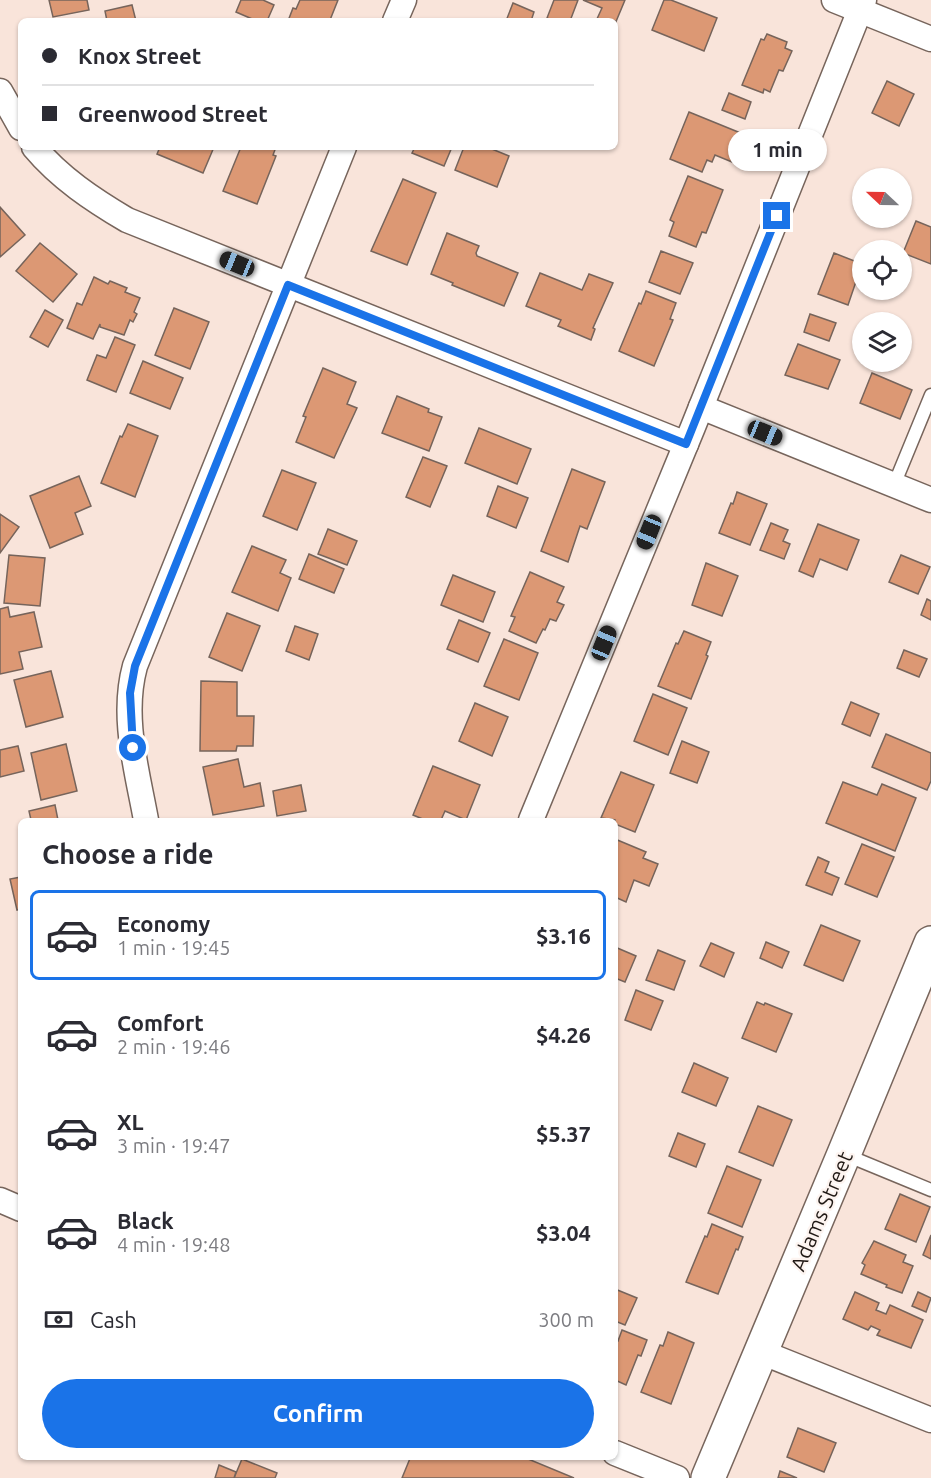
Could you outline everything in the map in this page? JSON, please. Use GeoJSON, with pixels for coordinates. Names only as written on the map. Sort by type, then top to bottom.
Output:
{"type":"FeatureCollection","features":[{"type":"Feature","properties":{"kind":"main road","name":"Adams Street"},"geometry":{"type":"LineString","coordinates":[[708,1478],[929,952]]}},
{"type":"Feature","properties":{"kind":"street"},"geometry":{"type":"LineString","coordinates":[[396,18],[404,0]]}},
{"type":"Feature","properties":{"kind":"street"},"geometry":{"type":"LineString","coordinates":[[834,0],[862,5],[931,39]]}},
{"type":"Feature","properties":{"kind":"street"},"geometry":{"type":"LineString","coordinates":[[532,818],[686,444],[862,5]]}},
{"type":"Feature","properties":{"kind":"street"},"geometry":{"type":"LineString","coordinates":[[0,91],[18,123]]}},
{"type":"Feature","properties":{"kind":"street"},"geometry":{"type":"LineString","coordinates":[[37,150],[71,183],[127,220],[686,444]]}},
{"type":"Feature","properties":{"kind":"street"},"geometry":{"type":"LineString","coordinates":[[146,818],[129,712],[131,680],[139,629],[288,285],[343,150]]}},
{"type":"Feature","properties":{"kind":"street"},"geometry":{"type":"LineString","coordinates":[[701,407],[931,500]]}},
{"type":"Feature","properties":{"kind":"street"},"geometry":{"type":"LineString","coordinates":[[0,1200],[18,1208]]}},
{"type":"Feature","properties":{"kind":"street"},"geometry":{"type":"LineString","coordinates":[[761,1352],[931,1420]]}},
{"type":"Feature","properties":{"kind":"street"},"geometry":{"type":"LineString","coordinates":[[618,1454],[677,1478]]}},
{"type":"Feature","properties":{"kind":"lane"},"geometry":{"type":"LineString","coordinates":[[894,485],[931,395]]}},
{"type":"Feature","properties":{"kind":"lane"},"geometry":{"type":"LineString","coordinates":[[844,1154],[931,1190]]}},
{"type":"Feature","properties":{"kind":"building"},"geometry":{"type":"Polygon","coordinates":[[[49,0],[87,0],[89,10],[53,17],[49,0]]]}},
{"type":"Feature","properties":{"kind":"building"},"geometry":{"type":"Polygon","coordinates":[[[241,0],[263,0],[274,5],[268,18],[250,18],[236,12],[241,0]]]}},
{"type":"Feature","properties":{"kind":"building"},"geometry":{"type":"Polygon","coordinates":[[[300,0],[338,0],[331,18],[289,18],[293,8],[296,9],[300,0]]]}},
{"type":"Feature","properties":{"kind":"building"},"geometry":{"type":"Polygon","coordinates":[[[554,0],[578,0],[571,18],[547,18],[554,0]]]}},
{"type":"Feature","properties":{"kind":"building"},"geometry":{"type":"Polygon","coordinates":[[[583,0],[625,0],[618,18],[597,18],[602,8],[583,0]]]}},
{"type":"Feature","properties":{"kind":"building"},"geometry":{"type":"Polygon","coordinates":[[[664,0],[671,0],[717,18],[704,51],[652,30],[664,0]]]}},
{"type":"Feature","properties":{"kind":"building"},"geometry":{"type":"Polygon","coordinates":[[[513,3],[534,12],[532,18],[507,18],[513,3]]]}},
{"type":"Feature","properties":{"kind":"building"},"geometry":{"type":"Polygon","coordinates":[[[132,5],[135,18],[106,18],[105,11],[132,5]]]}},
{"type":"Feature","properties":{"kind":"building"},"geometry":{"type":"Polygon","coordinates":[[[767,34],[787,42],[785,48],[792,51],[783,71],[779,70],[770,92],[764,89],[763,93],[742,85],[761,39],[764,40],[767,34]]]}},
{"type":"Feature","properties":{"kind":"building"},"geometry":{"type":"Polygon","coordinates":[[[887,81],[914,94],[899,126],[872,113],[887,81]]]}},
{"type":"Feature","properties":{"kind":"building"},"geometry":{"type":"Polygon","coordinates":[[[729,93],[751,102],[745,119],[722,110],[729,93]]]}},
{"type":"Feature","properties":{"kind":"building"},"geometry":{"type":"Polygon","coordinates":[[[689,112],[743,134],[732,162],[715,155],[712,162],[707,160],[702,172],[670,159],[689,112]]]}},
{"type":"Feature","properties":{"kind":"building"},"geometry":{"type":"Polygon","coordinates":[[[159,150],[213,150],[203,173],[157,154],[159,150]]]}},
{"type":"Feature","properties":{"kind":"building"},"geometry":{"type":"Polygon","coordinates":[[[240,150],[275,150],[273,155],[276,156],[257,204],[223,191],[240,150]]]}},
{"type":"Feature","properties":{"kind":"building"},"geometry":{"type":"Polygon","coordinates":[[[414,150],[451,150],[444,166],[412,153],[414,150]]]}},
{"type":"Feature","properties":{"kind":"building"},"geometry":{"type":"Polygon","coordinates":[[[463,150],[494,150],[509,156],[497,187],[455,170],[463,150]]]}},
{"type":"Feature","properties":{"kind":"building"},"geometry":{"type":"Polygon","coordinates":[[[688,176],[723,190],[706,233],[702,232],[696,247],[669,236],[674,222],[670,220],[688,176]]]}},
{"type":"Feature","properties":{"kind":"building"},"geometry":{"type":"Polygon","coordinates":[[[403,179],[436,193],[407,265],[371,251],[403,179]]]}},
{"type":"Feature","properties":{"kind":"building"},"geometry":{"type":"Polygon","coordinates":[[[0,207],[25,235],[0,257],[0,207]]]}},
{"type":"Feature","properties":{"kind":"building"},"geometry":{"type":"Polygon","coordinates":[[[916,221],[931,227],[931,264],[912,257],[912,240],[908,240],[916,221]]]}},
{"type":"Feature","properties":{"kind":"building"},"geometry":{"type":"Polygon","coordinates":[[[447,233],[479,246],[477,256],[518,273],[504,306],[431,274],[447,233]]]}},
{"type":"Feature","properties":{"kind":"building"},"geometry":{"type":"Polygon","coordinates":[[[40,243],[77,274],[53,302],[16,271],[40,243]]]}},
{"type":"Feature","properties":{"kind":"building"},"geometry":{"type":"Polygon","coordinates":[[[661,251],[693,263],[680,294],[649,282],[661,251]]]}},
{"type":"Feature","properties":{"kind":"building"},"geometry":{"type":"Polygon","coordinates":[[[834,253],[852,260],[852,293],[848,305],[818,294],[834,253]]]}},
{"type":"Feature","properties":{"kind":"building"},"geometry":{"type":"Polygon","coordinates":[[[540,273],[582,290],[589,274],[613,283],[593,328],[595,329],[591,340],[558,326],[561,320],[526,306],[540,273]]]}},
{"type":"Feature","properties":{"kind":"building"},"geometry":{"type":"Polygon","coordinates":[[[94,277],[108,284],[110,281],[127,288],[125,292],[140,298],[134,312],[137,314],[133,322],[130,320],[124,335],[100,327],[100,324],[93,339],[67,328],[77,303],[82,305],[94,277]]]}},
{"type":"Feature","properties":{"kind":"building"},"geometry":{"type":"Polygon","coordinates":[[[646,291],[676,303],[670,319],[673,320],[654,366],[619,351],[646,291]]]}},
{"type":"Feature","properties":{"kind":"building"},"geometry":{"type":"Polygon","coordinates":[[[174,308],[209,322],[190,369],[155,355],[174,308]]]}},
{"type":"Feature","properties":{"kind":"building"},"geometry":{"type":"Polygon","coordinates":[[[45,310],[63,320],[48,347],[30,337],[45,310]]]}},
{"type":"Feature","properties":{"kind":"building"},"geometry":{"type":"Polygon","coordinates":[[[810,314],[836,323],[829,341],[804,332],[810,314]]]}},
{"type":"Feature","properties":{"kind":"building"},"geometry":{"type":"Polygon","coordinates":[[[115,337],[135,345],[116,392],[87,380],[97,355],[106,358],[115,337]]]}},
{"type":"Feature","properties":{"kind":"building"},"geometry":{"type":"Polygon","coordinates":[[[798,344],[840,360],[828,389],[785,375],[798,344]]]}},
{"type":"Feature","properties":{"kind":"building"},"geometry":{"type":"Polygon","coordinates":[[[143,361],[183,378],[170,409],[130,393],[143,361]]]}},
{"type":"Feature","properties":{"kind":"building"},"geometry":{"type":"Polygon","coordinates":[[[323,368],[356,382],[347,404],[357,408],[334,458],[296,442],[306,417],[303,416],[323,368]]]}},
{"type":"Feature","properties":{"kind":"building"},"geometry":{"type":"Polygon","coordinates":[[[872,373],[912,390],[900,419],[860,403],[872,373]]]}},
{"type":"Feature","properties":{"kind":"building"},"geometry":{"type":"Polygon","coordinates":[[[397,396],[442,417],[429,451],[382,433],[397,396]]]}},
{"type":"Feature","properties":{"kind":"building"},"geometry":{"type":"Polygon","coordinates":[[[128,424],[158,436],[135,497],[101,483],[120,436],[122,437],[128,424]]]}},
{"type":"Feature","properties":{"kind":"building"},"geometry":{"type":"Polygon","coordinates":[[[479,428],[531,449],[517,484],[465,463],[479,428]]]}},
{"type":"Feature","properties":{"kind":"building"},"geometry":{"type":"Polygon","coordinates":[[[423,457],[447,466],[430,507],[406,497],[423,457]]]}},
{"type":"Feature","properties":{"kind":"building"},"geometry":{"type":"Polygon","coordinates":[[[572,469],[605,482],[587,529],[580,526],[568,562],[541,551],[572,469]]]}},
{"type":"Feature","properties":{"kind":"building"},"geometry":{"type":"Polygon","coordinates":[[[282,470],[316,483],[297,530],[263,516],[282,470]]]}},
{"type":"Feature","properties":{"kind":"building"},"geometry":{"type":"Polygon","coordinates":[[[79,476],[91,506],[75,513],[83,534],[50,548],[30,496],[79,476]]]}},
{"type":"Feature","properties":{"kind":"building"},"geometry":{"type":"Polygon","coordinates":[[[498,486],[528,498],[516,528],[487,516],[498,486]]]}},
{"type":"Feature","properties":{"kind":"building"},"geometry":{"type":"Polygon","coordinates":[[[737,492],[767,504],[750,545],[719,533],[737,492]]]}},
{"type":"Feature","properties":{"kind":"building"},"geometry":{"type":"Polygon","coordinates":[[[0,514],[19,527],[0,553],[0,514]]]}},
{"type":"Feature","properties":{"kind":"building"},"geometry":{"type":"Polygon","coordinates":[[[771,523],[788,530],[783,541],[790,544],[784,559],[760,550],[771,523]]]}},
{"type":"Feature","properties":{"kind":"building"},"geometry":{"type":"Polygon","coordinates":[[[818,524],[859,540],[847,570],[820,559],[813,577],[799,571],[818,524]]]}},
{"type":"Feature","properties":{"kind":"building"},"geometry":{"type":"Polygon","coordinates":[[[328,529],[357,541],[347,565],[318,554],[328,529]]]}},
{"type":"Feature","properties":{"kind":"building"},"geometry":{"type":"Polygon","coordinates":[[[252,546],[286,560],[280,573],[291,578],[278,611],[232,592],[252,546]]]}},
{"type":"Feature","properties":{"kind":"building"},"geometry":{"type":"Polygon","coordinates":[[[309,554],[344,569],[334,593],[299,579],[309,554]]]}},
{"type":"Feature","properties":{"kind":"building"},"geometry":{"type":"Polygon","coordinates":[[[9,555],[45,558],[40,606],[4,603],[9,555]]]}},
{"type":"Feature","properties":{"kind":"building"},"geometry":{"type":"Polygon","coordinates":[[[901,555],[930,567],[918,594],[889,582],[901,555]]]}},
{"type":"Feature","properties":{"kind":"building"},"geometry":{"type":"Polygon","coordinates":[[[706,563],[738,576],[722,616],[692,605],[706,563]]]}},
{"type":"Feature","properties":{"kind":"building"},"geometry":{"type":"Polygon","coordinates":[[[530,572],[564,587],[557,602],[564,605],[556,621],[550,619],[536,643],[509,631],[515,617],[511,616],[530,572]]]}},
{"type":"Feature","properties":{"kind":"building"},"geometry":{"type":"Polygon","coordinates":[[[453,575],[495,592],[483,622],[441,605],[453,575]]]}},
{"type":"Feature","properties":{"kind":"building"},"geometry":{"type":"Polygon","coordinates":[[[927,599],[931,601],[931,620],[921,615],[927,599]]]}},
{"type":"Feature","properties":{"kind":"building"},"geometry":{"type":"Polygon","coordinates":[[[8,607],[10,617],[34,612],[42,647],[19,652],[23,669],[0,674],[0,609],[8,607]]]}},
{"type":"Feature","properties":{"kind":"building"},"geometry":{"type":"Polygon","coordinates":[[[227,613],[260,626],[242,671],[209,657],[227,613]]]}},
{"type":"Feature","properties":{"kind":"building"},"geometry":{"type":"Polygon","coordinates":[[[459,620],[490,633],[478,662],[447,649],[459,620]]]}},
{"type":"Feature","properties":{"kind":"building"},"geometry":{"type":"Polygon","coordinates":[[[295,626],[318,634],[309,660],[286,651],[295,626]]]}},
{"type":"Feature","properties":{"kind":"building"},"geometry":{"type":"Polygon","coordinates":[[[684,631],[711,642],[706,655],[708,656],[691,699],[658,686],[676,643],[678,644],[684,631]]]}},
{"type":"Feature","properties":{"kind":"building"},"geometry":{"type":"Polygon","coordinates":[[[504,639],[538,653],[519,700],[484,686],[504,639]]]}},
{"type":"Feature","properties":{"kind":"building"},"geometry":{"type":"Polygon","coordinates":[[[904,650],[927,659],[919,677],[897,668],[904,650]]]}},
{"type":"Feature","properties":{"kind":"building"},"geometry":{"type":"Polygon","coordinates":[[[51,671],[63,717],[26,727],[14,680],[51,671]]]}},
{"type":"Feature","properties":{"kind":"building"},"geometry":{"type":"Polygon","coordinates":[[[201,681],[237,682],[237,716],[254,716],[253,746],[237,746],[236,751],[200,751],[201,681]]]}},
{"type":"Feature","properties":{"kind":"building"},"geometry":{"type":"Polygon","coordinates":[[[653,694],[687,708],[668,755],[634,741],[653,694]]]}},
{"type":"Feature","properties":{"kind":"building"},"geometry":{"type":"Polygon","coordinates":[[[851,702],[879,714],[870,736],[842,724],[851,702]]]}},
{"type":"Feature","properties":{"kind":"building"},"geometry":{"type":"Polygon","coordinates":[[[475,703],[508,717],[492,756],[459,741],[475,703]]]}},
{"type":"Feature","properties":{"kind":"building"},"geometry":{"type":"Polygon","coordinates":[[[886,734],[931,753],[931,781],[927,790],[872,767],[886,734]]]}},
{"type":"Feature","properties":{"kind":"building"},"geometry":{"type":"Polygon","coordinates":[[[682,741],[709,752],[697,783],[670,773],[682,741]]]}},
{"type":"Feature","properties":{"kind":"building"},"geometry":{"type":"Polygon","coordinates":[[[66,744],[77,791],[41,800],[31,753],[66,744]]]}},
{"type":"Feature","properties":{"kind":"building"},"geometry":{"type":"Polygon","coordinates":[[[18,746],[24,771],[0,777],[0,750],[18,746]]]}},
{"type":"Feature","properties":{"kind":"building"},"geometry":{"type":"Polygon","coordinates":[[[238,759],[244,787],[260,783],[264,806],[213,815],[203,767],[238,759]]]}},
{"type":"Feature","properties":{"kind":"building"},"geometry":{"type":"Polygon","coordinates":[[[433,766],[480,785],[467,818],[445,811],[442,818],[420,818],[413,815],[433,766]]]}},
{"type":"Feature","properties":{"kind":"building"},"geometry":{"type":"Polygon","coordinates":[[[621,772],[654,785],[635,832],[618,825],[618,818],[601,818],[621,772]]]}},
{"type":"Feature","properties":{"kind":"building"},"geometry":{"type":"Polygon","coordinates":[[[843,782],[877,795],[882,784],[916,798],[895,851],[826,823],[843,782]]]}},
{"type":"Feature","properties":{"kind":"building"},"geometry":{"type":"Polygon","coordinates":[[[301,785],[306,811],[277,816],[273,791],[301,785]]]}},
{"type":"Feature","properties":{"kind":"building"},"geometry":{"type":"Polygon","coordinates":[[[55,805],[58,818],[31,818],[29,811],[55,805]]]}},
{"type":"Feature","properties":{"kind":"building"},"geometry":{"type":"Polygon","coordinates":[[[618,840],[646,852],[643,858],[658,864],[649,886],[634,880],[626,902],[618,898],[618,840]]]}},
{"type":"Feature","properties":{"kind":"building"},"geometry":{"type":"Polygon","coordinates":[[[862,844],[894,857],[877,897],[845,884],[862,844]]]}},
{"type":"Feature","properties":{"kind":"building"},"geometry":{"type":"Polygon","coordinates":[[[818,857],[829,862],[825,872],[839,878],[832,895],[806,885],[818,857]]]}},
{"type":"Feature","properties":{"kind":"building"},"geometry":{"type":"Polygon","coordinates":[[[18,878],[17,910],[10,879],[18,878]]]}},
{"type":"Feature","properties":{"kind":"building"},"geometry":{"type":"Polygon","coordinates":[[[821,925],[860,941],[843,981],[804,965],[821,925]]]}},
{"type":"Feature","properties":{"kind":"building"},"geometry":{"type":"Polygon","coordinates":[[[766,942],[789,952],[782,968],[760,958],[766,942]]]}},
{"type":"Feature","properties":{"kind":"building"},"geometry":{"type":"Polygon","coordinates":[[[711,943],[734,953],[724,977],[700,966],[711,943]]]}},
{"type":"Feature","properties":{"kind":"building"},"geometry":{"type":"Polygon","coordinates":[[[618,948],[636,956],[625,982],[618,979],[618,948]]]}},
{"type":"Feature","properties":{"kind":"building"},"geometry":{"type":"Polygon","coordinates":[[[658,950],[685,961],[674,990],[646,980],[658,950]]]}},
{"type":"Feature","properties":{"kind":"building"},"geometry":{"type":"Polygon","coordinates":[[[636,990],[663,1001],[651,1030],[625,1020],[636,990]]]}},
{"type":"Feature","properties":{"kind":"building"},"geometry":{"type":"Polygon","coordinates":[[[757,1002],[792,1014],[776,1052],[742,1038],[757,1002]]]}},
{"type":"Feature","properties":{"kind":"building"},"geometry":{"type":"Polygon","coordinates":[[[694,1063],[728,1078],[716,1106],[682,1092],[694,1063]]]}},
{"type":"Feature","properties":{"kind":"building"},"geometry":{"type":"Polygon","coordinates":[[[758,1106],[792,1120],[773,1166],[739,1152],[758,1106]]]}},
{"type":"Feature","properties":{"kind":"building"},"geometry":{"type":"Polygon","coordinates":[[[678,1133],[705,1144],[696,1167],[669,1156],[678,1133]]]}},
{"type":"Feature","properties":{"kind":"building"},"geometry":{"type":"Polygon","coordinates":[[[727,1166],[761,1180],[742,1227],[708,1213],[727,1166]]]}},
{"type":"Feature","properties":{"kind":"building"},"geometry":{"type":"Polygon","coordinates":[[[900,1194],[930,1207],[916,1242],[885,1229],[900,1194]]]}},
{"type":"Feature","properties":{"kind":"building"},"geometry":{"type":"Polygon","coordinates":[[[712,1224],[743,1237],[718,1294],[686,1282],[712,1224]]]}},
{"type":"Feature","properties":{"kind":"building"},"geometry":{"type":"Polygon","coordinates":[[[931,1235],[931,1259],[923,1255],[931,1235]]]}},
{"type":"Feature","properties":{"kind":"building"},"geometry":{"type":"Polygon","coordinates":[[[874,1241],[906,1255],[903,1262],[913,1266],[902,1293],[861,1274],[865,1265],[862,1263],[874,1241]]]}},
{"type":"Feature","properties":{"kind":"building"},"geometry":{"type":"Polygon","coordinates":[[[618,1290],[637,1298],[625,1325],[618,1322],[618,1290]]]}},
{"type":"Feature","properties":{"kind":"building"},"geometry":{"type":"Polygon","coordinates":[[[855,1292],[879,1303],[876,1310],[886,1314],[890,1305],[923,1320],[911,1348],[877,1335],[880,1330],[871,1326],[868,1330],[843,1319],[855,1292]]]}},
{"type":"Feature","properties":{"kind":"building"},"geometry":{"type":"Polygon","coordinates":[[[918,1292],[931,1298],[926,1312],[912,1306],[918,1292]]]}},
{"type":"Feature","properties":{"kind":"building"},"geometry":{"type":"Polygon","coordinates":[[[622,1330],[647,1340],[641,1356],[638,1355],[626,1385],[618,1381],[618,1341],[622,1330]]]}},
{"type":"Feature","properties":{"kind":"building"},"geometry":{"type":"Polygon","coordinates":[[[668,1332],[694,1343],[671,1404],[641,1392],[660,1345],[663,1346],[668,1332]]]}},
{"type":"Feature","properties":{"kind":"building"},"geometry":{"type":"Polygon","coordinates":[[[798,1428],[836,1443],[824,1472],[787,1457],[798,1428]]]}},
{"type":"Feature","properties":{"kind":"building"},"geometry":{"type":"Polygon","coordinates":[[[242,1460],[277,1473],[275,1478],[234,1478],[242,1460]]]}},
{"type":"Feature","properties":{"kind":"building"},"geometry":{"type":"Polygon","coordinates":[[[409,1460],[531,1460],[574,1478],[402,1478],[409,1460]]]}},
{"type":"Feature","properties":{"kind":"building"},"geometry":{"type":"Polygon","coordinates":[[[219,1465],[236,1472],[234,1478],[215,1478],[219,1465]]]}},
{"type":"Feature","properties":{"kind":"building"},"geometry":{"type":"Polygon","coordinates":[[[780,1471],[797,1478],[778,1478],[780,1471]]]}},
{"type":"Feature","properties":{"kind":"route"},"geometry":{"type":"LineString","coordinates":[[133,748],[129,712],[131,680],[135,666],[288,285],[686,444],[777,216]]}}]}
